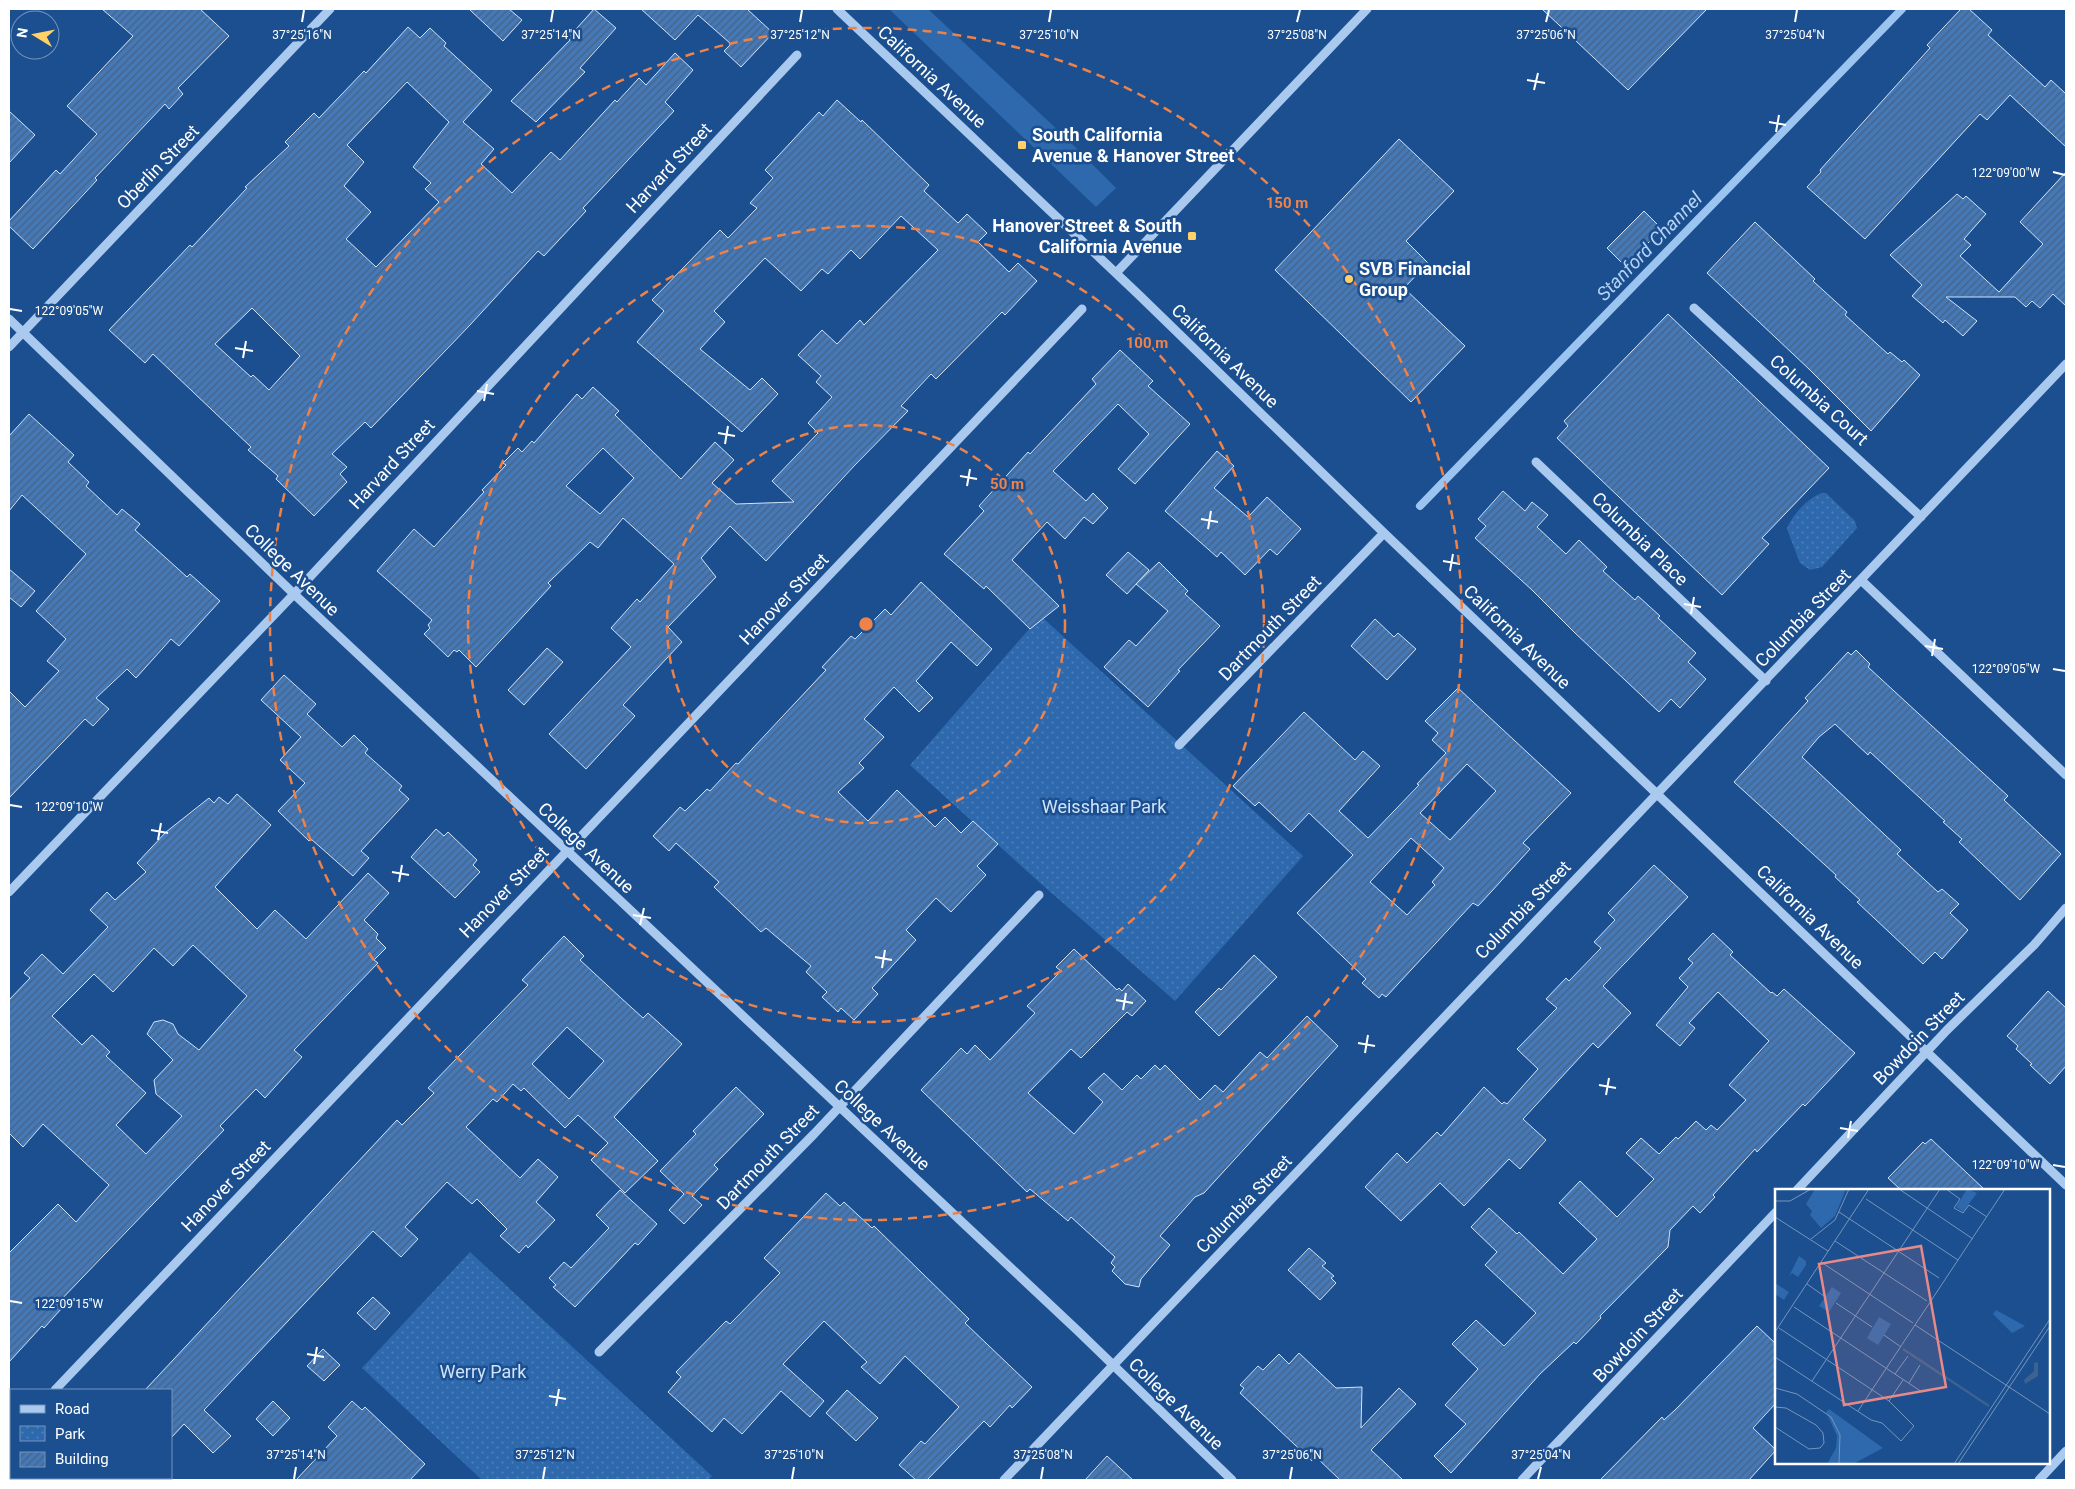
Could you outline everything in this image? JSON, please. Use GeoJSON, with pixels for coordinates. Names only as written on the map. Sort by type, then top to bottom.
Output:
{"type":"FeatureCollection","features":[{"type":"Feature","properties":{"kind":"street","name":"Oberlin Street"},"geometry":{"type":"LineString","coordinates":[[9,347],[330,9]]}},
{"type":"Feature","properties":{"kind":"street","name":"California Avenue"},"geometry":{"type":"LineString","coordinates":[[837,9],[1116,273],[1384,533],[2066,1185]]}},
{"type":"Feature","properties":{"kind":"street"},"geometry":{"type":"LineString","coordinates":[[1116,273],[1367,9]]}},
{"type":"Feature","properties":{"kind":"street","name":"Harvard Street"},"geometry":{"type":"LineString","coordinates":[[9,892],[294,594],[797,55]]}},
{"type":"Feature","properties":{"kind":"street","name":"Columbia Court"},"geometry":{"type":"LineString","coordinates":[[1694,308],[1921,517]]}},
{"type":"Feature","properties":{"kind":"street","name":"Hanover Street"},"geometry":{"type":"LineString","coordinates":[[55,1389],[1082,309]]}},
{"type":"Feature","properties":{"kind":"street","name":"College Avenue"},"geometry":{"type":"LineString","coordinates":[[9,319],[294,594],[1113,1365],[1232,1480]]}},
{"type":"Feature","properties":{"kind":"street","name":"Columbia Street"},"geometry":{"type":"LineString","coordinates":[[1004,1480],[1657,793],[1680,772],[2066,364]]}},
{"type":"Feature","properties":{"kind":"street","name":"Columbia Place"},"geometry":{"type":"LineString","coordinates":[[1536,462],[1766,681]]}},
{"type":"Feature","properties":{"kind":"street","name":"Dartmouth Street"},"geometry":{"type":"LineString","coordinates":[[1179,745],[1384,533]]}},
{"type":"Feature","properties":{"kind":"street"},"geometry":{"type":"LineString","coordinates":[[1861,580],[2066,775]]}},
{"type":"Feature","properties":{"kind":"street","name":"Dartmouth Street"},"geometry":{"type":"LineString","coordinates":[[599,1352],[839,1108],[1039,895]]}},
{"type":"Feature","properties":{"kind":"street","name":"Bowdoin Street"},"geometry":{"type":"LineString","coordinates":[[1798,1189],[1947,1030],[2034,945],[2066,908]]}},
{"type":"Feature","properties":{"kind":"street","name":"Bowdoin Street"},"geometry":{"type":"LineString","coordinates":[[1522,1480],[1775,1213]]}},
{"type":"Feature","properties":{"kind":"street"},"geometry":{"type":"LineString","coordinates":[[2038,1480],[2066,1451]]}},
{"type":"Feature","properties":{"kind":"green space"},"geometry":{"type":"Polygon","coordinates":[[[889,9],[928,9],[1061,133],[1116,188],[1096,207],[889,9]]]}},
{"type":"Feature","properties":{"kind":"green space"},"geometry":{"type":"Polygon","coordinates":[[[1826,493],[1855,521],[1857,528],[1822,567],[1810,570],[1800,563],[1787,529],[1792,518],[1801,508],[1812,498],[1826,493]]]}},
{"type":"Feature","properties":{"kind":"green space","name":"Weisshaar Park"},"geometry":{"type":"Polygon","coordinates":[[[1043,618],[1303,856],[1175,1001],[1039,882],[910,765],[1037,620],[1040,622],[1043,618]]]}},
{"type":"Feature","properties":{"kind":"green space","name":"Werry Park"},"geometry":{"type":"Polygon","coordinates":[[[470,1252],[712,1476],[708,1480],[482,1480],[362,1368],[470,1252]]]}},
{"type":"Feature","properties":{"kind":"building"},"geometry":{"type":"Polygon","coordinates":[[[102,9],[200,9],[229,36],[178,88],[183,94],[169,109],[165,104],[95,178],[97,180],[33,249],[9,226],[9,221],[56,170],[60,174],[97,134],[67,106],[133,36],[102,9]]]}},
{"type":"Feature","properties":{"kind":"building"},"geometry":{"type":"Polygon","coordinates":[[[469,9],[509,9],[522,20],[503,41],[469,9]]]}},
{"type":"Feature","properties":{"kind":"building"},"geometry":{"type":"Polygon","coordinates":[[[594,9],[616,28],[580,68],[585,72],[536,122],[511,101],[570,40],[568,38],[594,9]]]}},
{"type":"Feature","properties":{"kind":"building"},"geometry":{"type":"Polygon","coordinates":[[[641,9],[747,9],[773,33],[741,67],[724,51],[731,44],[698,15],[675,40],[641,9]]]}},
{"type":"Feature","properties":{"kind":"building"},"geometry":{"type":"Polygon","coordinates":[[[1542,9],[1707,9],[1628,90],[1542,9]]]}},
{"type":"Feature","properties":{"kind":"building"},"geometry":{"type":"Polygon","coordinates":[[[1961,9],[1969,9],[1992,30],[1988,35],[2045,87],[2051,80],[2066,94],[2066,147],[2010,95],[1987,120],[1980,114],[1865,239],[1807,187],[1821,172],[1820,170],[1930,48],[1927,45],[1961,9]]]}},
{"type":"Feature","properties":{"kind":"building"},"geometry":{"type":"Polygon","coordinates":[[[408,27],[420,38],[430,28],[446,43],[444,46],[492,90],[463,122],[494,149],[481,164],[512,193],[551,152],[560,160],[615,100],[617,102],[639,78],[646,85],[675,53],[693,70],[665,102],[674,111],[583,208],[586,211],[544,256],[538,251],[371,428],[365,422],[332,454],[347,467],[340,474],[347,482],[314,516],[276,479],[278,476],[248,450],[251,447],[153,354],[145,363],[109,330],[190,245],[192,247],[247,188],[245,187],[289,146],[285,142],[314,113],[319,118],[364,71],[366,73],[408,27]],[[407,82],[347,145],[364,162],[344,186],[371,212],[346,239],[376,267],[439,202],[425,189],[431,183],[413,167],[449,122],[407,82]],[[252,308],[215,344],[251,377],[253,375],[269,390],[300,356],[252,308]]]}},
{"type":"Feature","properties":{"kind":"building"},"geometry":{"type":"Polygon","coordinates":[[[837,100],[861,122],[862,120],[929,185],[924,191],[958,223],[967,214],[987,233],[978,242],[1009,272],[1018,263],[1037,281],[1005,315],[1002,312],[936,379],[931,374],[901,406],[908,411],[766,561],[730,526],[701,558],[716,577],[668,627],[682,642],[623,705],[635,716],[586,769],[549,734],[631,647],[611,628],[637,599],[640,602],[674,564],[623,518],[598,548],[590,542],[548,583],[551,586],[476,667],[459,650],[457,652],[454,650],[448,657],[424,634],[430,628],[428,625],[432,620],[377,571],[414,529],[434,547],[484,492],[482,490],[506,465],[503,463],[518,448],[522,452],[532,441],[534,443],[577,394],[582,399],[593,387],[619,411],[615,415],[681,479],[715,442],[734,460],[712,483],[736,504],[794,502],[772,481],[818,433],[808,423],[832,397],[816,382],[821,376],[798,355],[822,330],[837,344],[860,320],[864,325],[938,250],[901,216],[860,259],[851,250],[828,274],[822,269],[801,291],[765,258],[714,311],[725,322],[700,349],[750,390],[762,378],[778,394],[742,432],[637,342],[664,311],[652,300],[720,230],[728,238],[757,208],[750,203],[773,178],[765,170],[819,112],[823,116],[837,100]],[[603,448],[566,486],[600,514],[634,478],[603,448]]]}},
{"type":"Feature","properties":{"kind":"building"},"geometry":{"type":"Polygon","coordinates":[[[9,111],[35,135],[9,163],[9,111]]]}},
{"type":"Feature","properties":{"kind":"building","name":"SVB Financial Group"},"geometry":{"type":"Polygon","coordinates":[[[1399,139],[1454,191],[1406,241],[1428,263],[1404,288],[1465,346],[1411,402],[1275,270],[1399,139]]]}},
{"type":"Feature","properties":{"kind":"building"},"geometry":{"type":"Polygon","coordinates":[[[2066,172],[2066,306],[2053,294],[2040,308],[2032,301],[2026,307],[2015,297],[1946,297],[1977,321],[1963,336],[1945,320],[1943,323],[1912,296],[1922,285],[1890,255],[1957,194],[1963,199],[1966,196],[1986,214],[1964,239],[1971,245],[1960,256],[1999,292],[2043,244],[2020,222],[2066,172]]]}},
{"type":"Feature","properties":{"kind":"building"},"geometry":{"type":"Polygon","coordinates":[[[1644,211],[1662,229],[1625,266],[1607,248],[1644,211]]]}},
{"type":"Feature","properties":{"kind":"building"},"geometry":{"type":"Polygon","coordinates":[[[1755,222],[1815,279],[1813,281],[1847,312],[1845,315],[1888,354],[1890,352],[1902,362],[1904,360],[1920,375],[1871,431],[1810,370],[1707,273],[1755,222]]]}},
{"type":"Feature","properties":{"kind":"building"},"geometry":{"type":"Polygon","coordinates":[[[1668,314],[1829,468],[1762,538],[1769,544],[1722,595],[1557,438],[1568,426],[1564,421],[1668,314]]]}},
{"type":"Feature","properties":{"kind":"building"},"geometry":{"type":"Polygon","coordinates":[[[1120,350],[1153,381],[1148,386],[1190,424],[1135,484],[1118,469],[1149,434],[1118,404],[1053,471],[1086,501],[1093,493],[1108,508],[1093,524],[1084,517],[1065,539],[1047,522],[1012,560],[1059,606],[1030,629],[986,586],[984,589],[944,554],[984,511],[979,506],[1028,452],[1030,454],[1096,384],[1092,379],[1120,350]]]}},
{"type":"Feature","properties":{"kind":"building"},"geometry":{"type":"Polygon","coordinates":[[[29,414],[74,455],[68,462],[89,482],[86,486],[117,515],[122,509],[140,524],[135,530],[187,577],[190,574],[220,601],[179,646],[171,639],[136,678],[127,669],[96,698],[109,709],[93,726],[85,719],[9,798],[9,691],[25,707],[59,671],[47,661],[66,639],[36,611],[86,554],[22,495],[9,511],[9,436],[29,414]]]}},
{"type":"Feature","properties":{"kind":"building"},"geometry":{"type":"Polygon","coordinates":[[[1217,451],[1234,466],[1214,488],[1248,517],[1267,497],[1301,529],[1277,555],[1270,549],[1245,575],[1221,552],[1217,557],[1165,511],[1217,451]]]}},
{"type":"Feature","properties":{"kind":"building"},"geometry":{"type":"Polygon","coordinates":[[[1503,491],[1525,511],[1532,502],[1548,515],[1537,527],[1566,554],[1579,540],[1607,567],[1603,571],[1635,600],[1638,596],[1660,616],[1658,618],[1696,653],[1688,662],[1706,679],[1680,708],[1671,699],[1659,712],[1475,538],[1486,526],[1478,519],[1503,491]]]}},
{"type":"Feature","properties":{"kind":"building"},"geometry":{"type":"Polygon","coordinates":[[[1128,552],[1149,570],[1127,594],[1106,575],[1128,552]]]}},
{"type":"Feature","properties":{"kind":"building"},"geometry":{"type":"Polygon","coordinates":[[[1159,562],[1188,591],[1185,594],[1220,626],[1178,670],[1180,671],[1148,707],[1104,667],[1129,640],[1136,646],[1168,611],[1136,584],[1159,562]]]}},
{"type":"Feature","properties":{"kind":"building"},"geometry":{"type":"Polygon","coordinates":[[[9,569],[35,591],[21,607],[9,597],[9,569]]]}},
{"type":"Feature","properties":{"kind":"building"},"geometry":{"type":"Polygon","coordinates":[[[921,582],[992,649],[977,666],[951,642],[916,681],[933,698],[919,712],[894,687],[864,719],[884,737],[859,763],[864,768],[838,792],[868,821],[897,790],[935,827],[945,817],[961,833],[973,821],[998,844],[977,866],[986,875],[951,912],[936,898],[906,930],[916,940],[872,988],[878,994],[854,1020],[841,1008],[838,1012],[822,997],[827,992],[806,972],[811,966],[766,928],[761,932],[714,887],[719,882],[676,843],[669,851],[653,836],[680,807],[685,811],[707,789],[710,791],[736,763],[738,764],[826,670],[822,667],[851,636],[855,639],[885,609],[891,615],[921,582]]]}},
{"type":"Feature","properties":{"kind":"building"},"geometry":{"type":"Polygon","coordinates":[[[1375,619],[1394,637],[1398,633],[1416,649],[1387,680],[1351,646],[1375,619]]]}},
{"type":"Feature","properties":{"kind":"building"},"geometry":{"type":"Polygon","coordinates":[[[547,648],[563,662],[524,705],[508,690],[547,648]]]}},
{"type":"Feature","properties":{"kind":"building"},"geometry":{"type":"Polygon","coordinates":[[[1856,650],[1870,664],[1868,667],[2008,796],[2004,800],[2061,854],[2020,900],[1959,842],[1962,839],[1943,822],[1945,821],[1870,752],[1868,755],[1835,724],[1819,737],[1802,757],[1901,850],[1897,854],[1938,892],[1942,889],[1959,904],[1950,913],[1968,930],[1942,959],[1935,952],[1923,964],[1857,902],[1860,900],[1835,877],[1836,875],[1734,782],[1808,701],[1805,698],[1848,652],[1851,655],[1856,650]]]}},
{"type":"Feature","properties":{"kind":"building"},"geometry":{"type":"Polygon","coordinates":[[[284,675],[316,704],[307,714],[342,747],[354,735],[368,749],[365,753],[402,786],[399,790],[409,799],[361,851],[369,858],[353,876],[311,839],[309,841],[278,811],[305,783],[280,760],[301,737],[261,700],[284,675]]]}},
{"type":"Feature","properties":{"kind":"building"},"geometry":{"type":"Polygon","coordinates":[[[1458,688],[1571,793],[1523,843],[1530,849],[1478,906],[1473,903],[1386,997],[1382,994],[1379,998],[1362,983],[1366,979],[1297,913],[1353,855],[1309,813],[1291,832],[1259,802],[1255,806],[1233,786],[1304,712],[1355,760],[1363,751],[1380,766],[1339,811],[1368,838],[1419,785],[1417,784],[1446,753],[1432,740],[1438,733],[1425,721],[1458,688]],[[1467,764],[1420,813],[1450,840],[1496,791],[1467,764]],[[1411,838],[1370,882],[1407,915],[1435,885],[1432,882],[1444,868],[1411,838]]]}},
{"type":"Feature","properties":{"kind":"building"},"geometry":{"type":"Polygon","coordinates":[[[237,794],[271,825],[215,887],[257,929],[275,910],[306,939],[368,873],[389,893],[364,920],[378,934],[376,938],[386,948],[374,960],[378,963],[294,1050],[302,1057],[265,1098],[256,1089],[220,1126],[224,1130],[57,1304],[62,1308],[44,1328],[42,1326],[9,1362],[9,1253],[58,1204],[76,1222],[109,1185],[43,1124],[23,1147],[9,1133],[9,1000],[30,978],[24,973],[42,954],[63,974],[108,927],[90,910],[107,892],[115,900],[146,872],[137,863],[166,832],[209,798],[214,803],[219,797],[228,804],[237,794]],[[193,945],[173,966],[154,948],[113,992],[94,974],[52,1016],[82,1045],[92,1035],[110,1052],[106,1056],[146,1093],[116,1125],[146,1154],[182,1116],[156,1094],[154,1080],[173,1060],[147,1034],[154,1022],[163,1020],[173,1024],[178,1034],[199,1050],[247,996],[193,945]]]}},
{"type":"Feature","properties":{"kind":"building"},"geometry":{"type":"Polygon","coordinates":[[[436,829],[444,836],[448,832],[477,860],[473,865],[480,872],[455,898],[411,857],[436,829]]]}},
{"type":"Feature","properties":{"kind":"building"},"geometry":{"type":"Polygon","coordinates":[[[1654,865],[1688,897],[1603,986],[1631,1013],[1598,1048],[1593,1043],[1523,1119],[1546,1140],[1520,1169],[1509,1159],[1464,1206],[1440,1183],[1401,1221],[1365,1187],[1397,1153],[1407,1163],[1437,1132],[1441,1136],[1484,1087],[1502,1104],[1504,1102],[1507,1104],[1538,1069],[1517,1049],[1557,1008],[1546,999],[1566,978],[1569,981],[1601,948],[1594,942],[1615,920],[1608,913],[1654,865]]]}},
{"type":"Feature","properties":{"kind":"building"},"geometry":{"type":"Polygon","coordinates":[[[1713,933],[1733,952],[1730,955],[1771,993],[1777,996],[1784,989],[1855,1053],[1805,1106],[1803,1104],[1757,1152],[1755,1149],[1713,1195],[1715,1197],[1700,1213],[1693,1206],[1670,1230],[1668,1247],[1600,1316],[1601,1318],[1576,1344],[1574,1342],[1540,1374],[1451,1473],[1434,1456],[1466,1424],[1445,1405],[1478,1369],[1452,1344],[1476,1320],[1504,1346],[1536,1313],[1485,1265],[1497,1252],[1471,1227],[1489,1208],[1517,1234],[1519,1232],[1563,1274],[1597,1239],[1559,1203],[1580,1181],[1617,1217],[1654,1179],[1626,1153],[1641,1138],[1659,1154],[1696,1121],[1706,1130],[1711,1125],[1717,1130],[1746,1100],[1729,1085],[1769,1041],[1718,992],[1689,1023],[1695,1028],[1680,1046],[1656,1025],[1688,987],[1679,978],[1693,963],[1688,959],[1713,933]]]}},
{"type":"Feature","properties":{"kind":"building"},"geometry":{"type":"Polygon","coordinates":[[[564,936],[584,956],[580,960],[621,998],[643,1018],[648,1013],[682,1044],[614,1117],[658,1161],[625,1193],[591,1160],[608,1143],[578,1115],[565,1128],[524,1088],[521,1091],[513,1084],[497,1102],[493,1099],[466,1127],[520,1178],[538,1159],[558,1177],[536,1202],[555,1220],[528,1248],[526,1245],[519,1253],[500,1236],[507,1229],[477,1199],[472,1204],[447,1182],[405,1227],[418,1239],[401,1257],[373,1231],[204,1410],[231,1436],[213,1453],[184,1424],[172,1437],[172,1389],[146,1389],[397,1120],[402,1125],[434,1093],[428,1088],[528,985],[522,980],[564,936]],[[567,1027],[532,1064],[569,1099],[604,1061],[567,1027]]]}},
{"type":"Feature","properties":{"kind":"building"},"geometry":{"type":"Polygon","coordinates":[[[1074,949],[1117,990],[1119,988],[1122,991],[1128,984],[1146,1001],[1132,1016],[1127,1012],[1081,1058],[1071,1049],[1028,1093],[1074,1134],[1103,1102],[1088,1088],[1104,1073],[1122,1090],[1137,1075],[1141,1079],[1155,1065],[1160,1070],[1165,1065],[1200,1100],[1215,1085],[1223,1092],[1260,1052],[1267,1058],[1307,1016],[1338,1046],[1204,1193],[1195,1197],[1160,1236],[1170,1245],[1141,1279],[1139,1287],[1125,1284],[1112,1271],[1115,1267],[1111,1263],[1115,1257],[1071,1217],[1068,1221],[1030,1189],[1027,1192],[921,1090],[961,1048],[967,1054],[975,1045],[990,1060],[1035,1013],[1027,1006],[1061,971],[1056,967],[1074,949]]]}},
{"type":"Feature","properties":{"kind":"building"},"geometry":{"type":"Polygon","coordinates":[[[1254,955],[1277,977],[1219,1036],[1195,1012],[1219,988],[1221,990],[1254,955]]]}},
{"type":"Feature","properties":{"kind":"building"},"geometry":{"type":"Polygon","coordinates":[[[2048,991],[2066,1008],[2066,1066],[2050,1084],[2030,1065],[2032,1064],[2016,1049],[2018,1046],[2007,1036],[2048,991]]]}},
{"type":"Feature","properties":{"kind":"building"},"geometry":{"type":"Polygon","coordinates":[[[736,1087],[764,1114],[714,1165],[718,1169],[692,1196],[702,1205],[684,1224],[669,1210],[684,1194],[660,1171],[696,1134],[693,1131],[736,1087]]]}},
{"type":"Feature","properties":{"kind":"building"},"geometry":{"type":"Polygon","coordinates":[[[1931,1139],[1984,1189],[1900,1189],[1888,1178],[1923,1142],[1925,1144],[1931,1139]]]}},
{"type":"Feature","properties":{"kind":"building"},"geometry":{"type":"Polygon","coordinates":[[[620,1190],[657,1224],[638,1245],[635,1243],[575,1307],[553,1287],[556,1285],[549,1278],[564,1262],[571,1268],[609,1228],[596,1215],[620,1190]]]}},
{"type":"Feature","properties":{"kind":"building"},"geometry":{"type":"Polygon","coordinates":[[[826,1193],[840,1206],[844,1202],[872,1228],[874,1226],[969,1319],[965,1323],[1032,1387],[1012,1408],[1010,1405],[990,1427],[984,1421],[927,1480],[916,1480],[899,1465],[921,1441],[925,1444],[959,1407],[905,1356],[880,1384],[861,1367],[867,1362],[824,1321],[783,1364],[824,1401],[810,1417],[781,1391],[742,1434],[724,1418],[712,1432],[668,1392],[681,1377],[676,1372],[726,1321],[730,1324],[780,1273],[764,1258],[826,1193]]]}},
{"type":"Feature","properties":{"kind":"building"},"geometry":{"type":"Polygon","coordinates":[[[1309,1248],[1326,1263],[1322,1266],[1334,1276],[1331,1278],[1336,1283],[1320,1300],[1288,1270],[1309,1248]]]}},
{"type":"Feature","properties":{"kind":"building"},"geometry":{"type":"Polygon","coordinates":[[[373,1297],[390,1313],[375,1330],[357,1313],[373,1297]]]}},
{"type":"Feature","properties":{"kind":"building"},"geometry":{"type":"Polygon","coordinates":[[[1757,1326],[1775,1343],[1775,1404],[1753,1428],[1775,1451],[1749,1480],[1600,1480],[1662,1417],[1664,1420],[1757,1326]]]}},
{"type":"Feature","properties":{"kind":"building"},"geometry":{"type":"Polygon","coordinates":[[[323,1349],[340,1365],[324,1381],[307,1366],[323,1349]]]}},
{"type":"Feature","properties":{"kind":"building"},"geometry":{"type":"Polygon","coordinates":[[[1299,1353],[1336,1388],[1362,1387],[1361,1428],[1399,1388],[1416,1404],[1371,1450],[1403,1480],[1340,1480],[1316,1457],[1312,1461],[1240,1393],[1244,1388],[1240,1385],[1258,1366],[1263,1370],[1279,1354],[1289,1364],[1299,1353]]]}},
{"type":"Feature","properties":{"kind":"building"},"geometry":{"type":"Polygon","coordinates":[[[847,1390],[878,1418],[856,1441],[826,1413],[847,1390]]]}},
{"type":"Feature","properties":{"kind":"building"},"geometry":{"type":"Polygon","coordinates":[[[273,1401],[290,1418],[273,1436],[256,1419],[273,1401]]]}},
{"type":"Feature","properties":{"kind":"building"},"geometry":{"type":"Polygon","coordinates":[[[352,1401],[362,1410],[365,1407],[425,1464],[410,1480],[296,1480],[337,1436],[328,1427],[352,1401]]]}},
{"type":"Feature","properties":{"kind":"building"},"geometry":{"type":"Polygon","coordinates":[[[1107,1456],[1133,1480],[1085,1480],[1107,1456]]]}},
{"type":"Feature","properties":{"kind":"waterway","name":"Stanford Channel"},"geometry":{"type":"LineString","coordinates":[[1420,506],[1902,9]]}},
{"type":"Feature","properties":{"kind":"place","name":"South California Avenue & Hanover Street"},"geometry":{"type":"Point","coordinates":[1022,145]}},
{"type":"Feature","properties":{"kind":"place","name":"Hanover Street & South California Avenue"},"geometry":{"type":"Point","coordinates":[1192,236]}},
{"type":"Feature","properties":{"kind":"place","name":"SVB Financial Group"},"geometry":{"type":"Point","coordinates":[1349,279]}}]}
